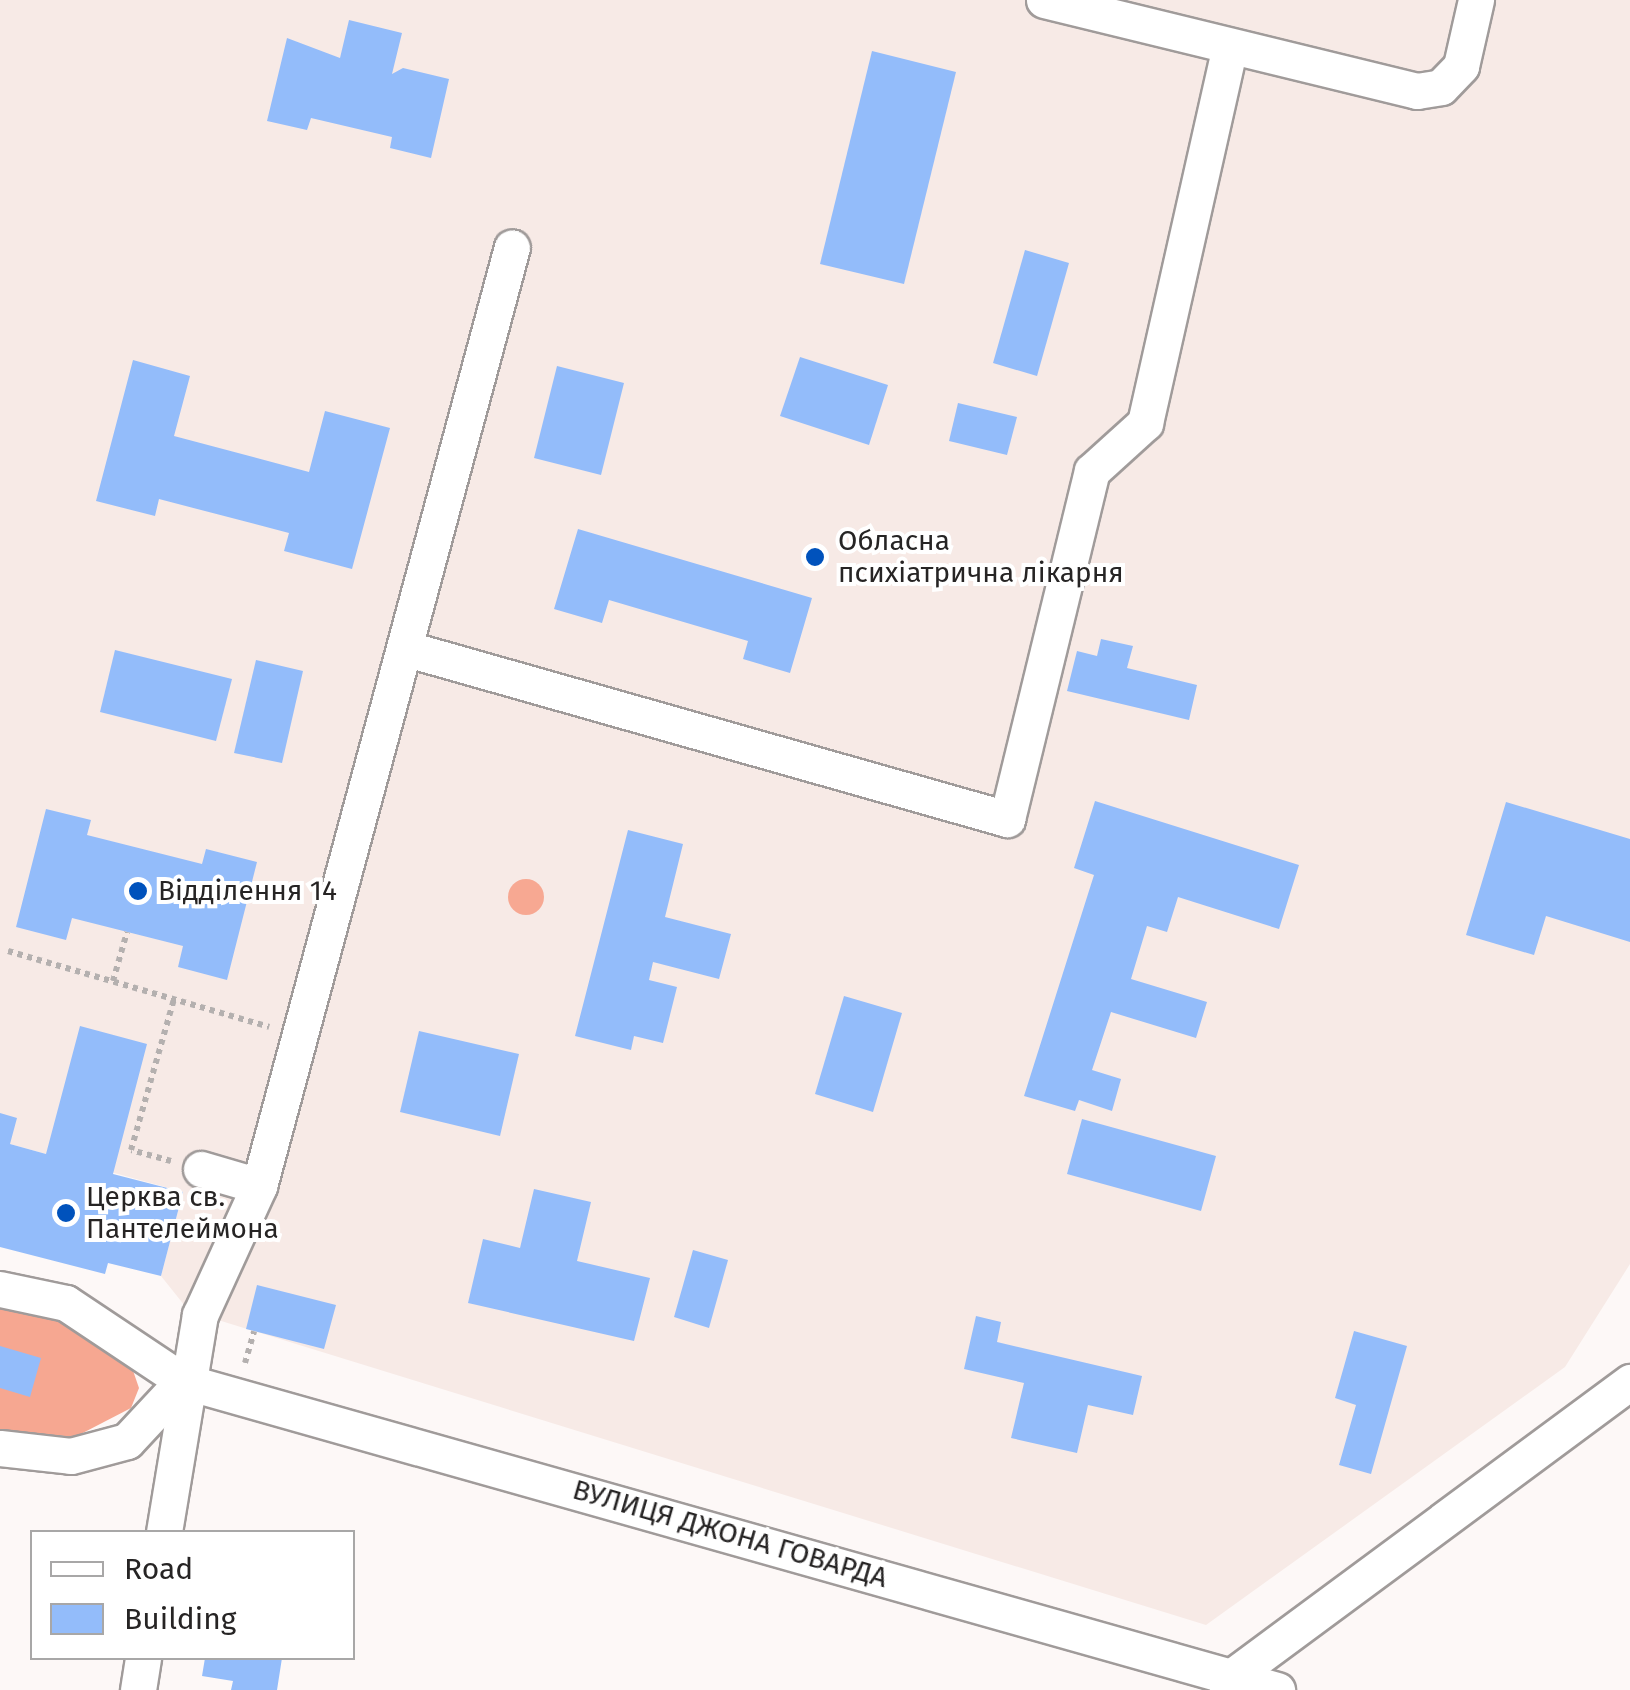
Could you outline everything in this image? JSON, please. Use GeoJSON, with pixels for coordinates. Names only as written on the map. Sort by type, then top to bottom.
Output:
{"type":"FeatureCollection","features":[{"type":"Feature","properties":{"kind":"street"},"geometry":{"type":"LineString","coordinates":[[1044,0],[1417,92],[1442,88],[1461,66],[1476,0]]}},
{"type":"Feature","properties":{"kind":"street"},"geometry":{"type":"LineString","coordinates":[[404,648],[1006,819],[1092,471],[1145,423],[1230,47]]}},
{"type":"Feature","properties":{"kind":"street"},"geometry":{"type":"LineString","coordinates":[[164,1530],[182,1381],[200,1315],[259,1186],[512,248]]}},
{"type":"Feature","properties":{"kind":"street"},"geometry":{"type":"LineString","coordinates":[[201,1169],[259,1186]]}},
{"type":"Feature","properties":{"kind":"street","name":"ВУЛИЦЯ ДЖОНА ГОВАРДА"},"geometry":{"type":"LineString","coordinates":[[0,1289],[66,1302],[146,1349],[182,1381],[1228,1684],[1278,1690]]}},
{"type":"Feature","properties":{"kind":"street"},"geometry":{"type":"LineString","coordinates":[[146,1349],[153,1410]]}},
{"type":"Feature","properties":{"kind":"street"},"geometry":{"type":"LineString","coordinates":[[0,1448],[71,1456],[127,1441],[182,1381]]}},
{"type":"Feature","properties":{"kind":"street"},"geometry":{"type":"LineString","coordinates":[[1228,1684],[1630,1382]]}},
{"type":"Feature","properties":{"kind":"street"},"geometry":{"type":"LineString","coordinates":[[138,1690],[144,1660]]}},
{"type":"Feature","properties":{"kind":"path"},"geometry":{"type":"LineString","coordinates":[[113,982],[128,932]]}},
{"type":"Feature","properties":{"kind":"path"},"geometry":{"type":"LineString","coordinates":[[8,951],[300,1035]]}},
{"type":"Feature","properties":{"kind":"path"},"geometry":{"type":"LineString","coordinates":[[174,999],[131,1150],[201,1169]]}},
{"type":"Feature","properties":{"kind":"shaded area","name":"Обласна психіатрична лікарня"},"geometry":{"type":"Polygon","coordinates":[[[0,0],[1630,0],[1630,1264],[1565,1367],[1206,1625],[189,1311],[161,1276],[183,1192],[10,1144],[0,1113],[0,0]]]}},
{"type":"Feature","properties":{"kind":"shaded area"},"geometry":{"type":"Polygon","coordinates":[[[526,879],[539,884],[544,897],[539,910],[526,915],[513,910],[508,897],[513,884],[526,879]]]}},
{"type":"Feature","properties":{"kind":"shaded area"},"geometry":{"type":"Polygon","coordinates":[[[0,1308],[48,1314],[130,1362],[139,1388],[131,1408],[75,1437],[0,1430],[0,1308]]]}},
{"type":"Feature","properties":{"kind":"building"},"geometry":{"type":"Polygon","coordinates":[[[349,20],[402,33],[392,74],[403,68],[449,79],[431,158],[390,148],[392,137],[311,118],[307,130],[267,121],[287,38],[340,58],[349,20]]]}},
{"type":"Feature","properties":{"kind":"building"},"geometry":{"type":"Polygon","coordinates":[[[872,51],[956,72],[904,284],[820,264],[872,51]]]}},
{"type":"Feature","properties":{"kind":"building"},"geometry":{"type":"Polygon","coordinates":[[[1025,250],[1069,263],[1037,376],[993,363],[1025,250]]]}},
{"type":"Feature","properties":{"kind":"building"},"geometry":{"type":"Polygon","coordinates":[[[800,357],[888,385],[869,445],[780,416],[800,357]]]}},
{"type":"Feature","properties":{"kind":"building"},"geometry":{"type":"Polygon","coordinates":[[[133,360],[190,376],[174,436],[309,472],[325,411],[390,428],[352,569],[284,551],[289,533],[159,499],[155,516],[96,501],[133,360]]]}},
{"type":"Feature","properties":{"kind":"building"},"geometry":{"type":"Polygon","coordinates":[[[557,366],[624,383],[601,475],[534,458],[557,366]]]}},
{"type":"Feature","properties":{"kind":"building"},"geometry":{"type":"Polygon","coordinates":[[[958,403],[1017,417],[1007,455],[949,441],[958,403]]]}},
{"type":"Feature","properties":{"kind":"building"},"geometry":{"type":"Polygon","coordinates":[[[578,529],[812,598],[790,673],[743,659],[748,641],[609,600],[602,623],[554,609],[578,529]]]}},
{"type":"Feature","properties":{"kind":"building"},"geometry":{"type":"Polygon","coordinates":[[[1101,639],[1133,646],[1127,668],[1197,685],[1189,720],[1067,691],[1077,651],[1097,656],[1101,639]]]}},
{"type":"Feature","properties":{"kind":"building"},"geometry":{"type":"Polygon","coordinates":[[[115,650],[232,679],[216,741],[100,712],[115,650]]]}},
{"type":"Feature","properties":{"kind":"building"},"geometry":{"type":"Polygon","coordinates":[[[256,660],[303,671],[282,763],[234,753],[256,660]]]}},
{"type":"Feature","properties":{"kind":"building"},"geometry":{"type":"Polygon","coordinates":[[[1095,801],[1299,865],[1279,929],[1178,897],[1167,932],[1147,926],[1131,979],[1207,1002],[1196,1038],[1111,1012],[1092,1070],[1121,1079],[1112,1111],[1079,1100],[1075,1111],[1024,1096],[1094,875],[1074,868],[1095,801]]]}},
{"type":"Feature","properties":{"kind":"building"},"geometry":{"type":"Polygon","coordinates":[[[1506,802],[1630,839],[1630,942],[1546,916],[1534,955],[1466,935],[1506,802]]]}},
{"type":"Feature","properties":{"kind":"building","name":"Відділення 14"},"geometry":{"type":"Polygon","coordinates":[[[46,809],[91,820],[87,835],[202,864],[206,849],[257,862],[227,980],[178,967],[183,946],[72,918],[66,940],[16,927],[46,809]]]}},
{"type":"Feature","properties":{"kind":"building"},"geometry":{"type":"Polygon","coordinates":[[[628,830],[683,844],[665,917],[731,934],[719,979],[653,962],[649,980],[677,987],[663,1043],[634,1036],[631,1050],[575,1036],[628,830]]]}},
{"type":"Feature","properties":{"kind":"building"},"geometry":{"type":"Polygon","coordinates":[[[844,996],[902,1013],[873,1112],[815,1094],[844,996]]]}},
{"type":"Feature","properties":{"kind":"building"},"geometry":{"type":"Polygon","coordinates":[[[80,1026],[147,1044],[113,1174],[183,1192],[161,1276],[108,1263],[105,1274],[0,1247],[0,1113],[17,1118],[10,1144],[46,1154],[80,1026]]]}},
{"type":"Feature","properties":{"kind":"building"},"geometry":{"type":"Polygon","coordinates":[[[419,1031],[519,1054],[500,1136],[400,1112],[419,1031]]]}},
{"type":"Feature","properties":{"kind":"building"},"geometry":{"type":"Polygon","coordinates":[[[1082,1119],[1216,1156],[1201,1211],[1067,1174],[1082,1119]]]}},
{"type":"Feature","properties":{"kind":"building"},"geometry":{"type":"Polygon","coordinates":[[[534,1189],[591,1202],[577,1261],[650,1278],[634,1341],[468,1303],[483,1239],[520,1248],[534,1189]]]}},
{"type":"Feature","properties":{"kind":"building"},"geometry":{"type":"Polygon","coordinates":[[[693,1250],[728,1260],[709,1328],[674,1317],[693,1250]]]}},
{"type":"Feature","properties":{"kind":"building"},"geometry":{"type":"Polygon","coordinates":[[[257,1285],[336,1305],[324,1349],[246,1329],[257,1285]]]}},
{"type":"Feature","properties":{"kind":"building"},"geometry":{"type":"Polygon","coordinates":[[[976,1316],[1001,1322],[997,1342],[1142,1376],[1133,1415],[1088,1405],[1077,1453],[1011,1438],[1024,1383],[964,1369],[976,1316]]]}},
{"type":"Feature","properties":{"kind":"building"},"geometry":{"type":"Polygon","coordinates":[[[1354,1331],[1407,1346],[1371,1474],[1339,1465],[1356,1405],[1335,1398],[1354,1331]]]}},
{"type":"Feature","properties":{"kind":"building"},"geometry":{"type":"Polygon","coordinates":[[[0,1346],[41,1358],[30,1397],[0,1388],[0,1346]]]}},
{"type":"Feature","properties":{"kind":"building"},"geometry":{"type":"Polygon","coordinates":[[[205,1660],[282,1660],[277,1690],[231,1690],[233,1681],[202,1676],[205,1660]]]}},
{"type":"Feature","properties":{"kind":"place","name":"Обласна психіатрична лікарня"},"geometry":{"type":"Point","coordinates":[815,557]}},
{"type":"Feature","properties":{"kind":"place","name":"Відділення 14"},"geometry":{"type":"Point","coordinates":[138,891]}},
{"type":"Feature","properties":{"kind":"place","name":"Церква св. Пантелеймона"},"geometry":{"type":"Point","coordinates":[66,1213]}}]}
